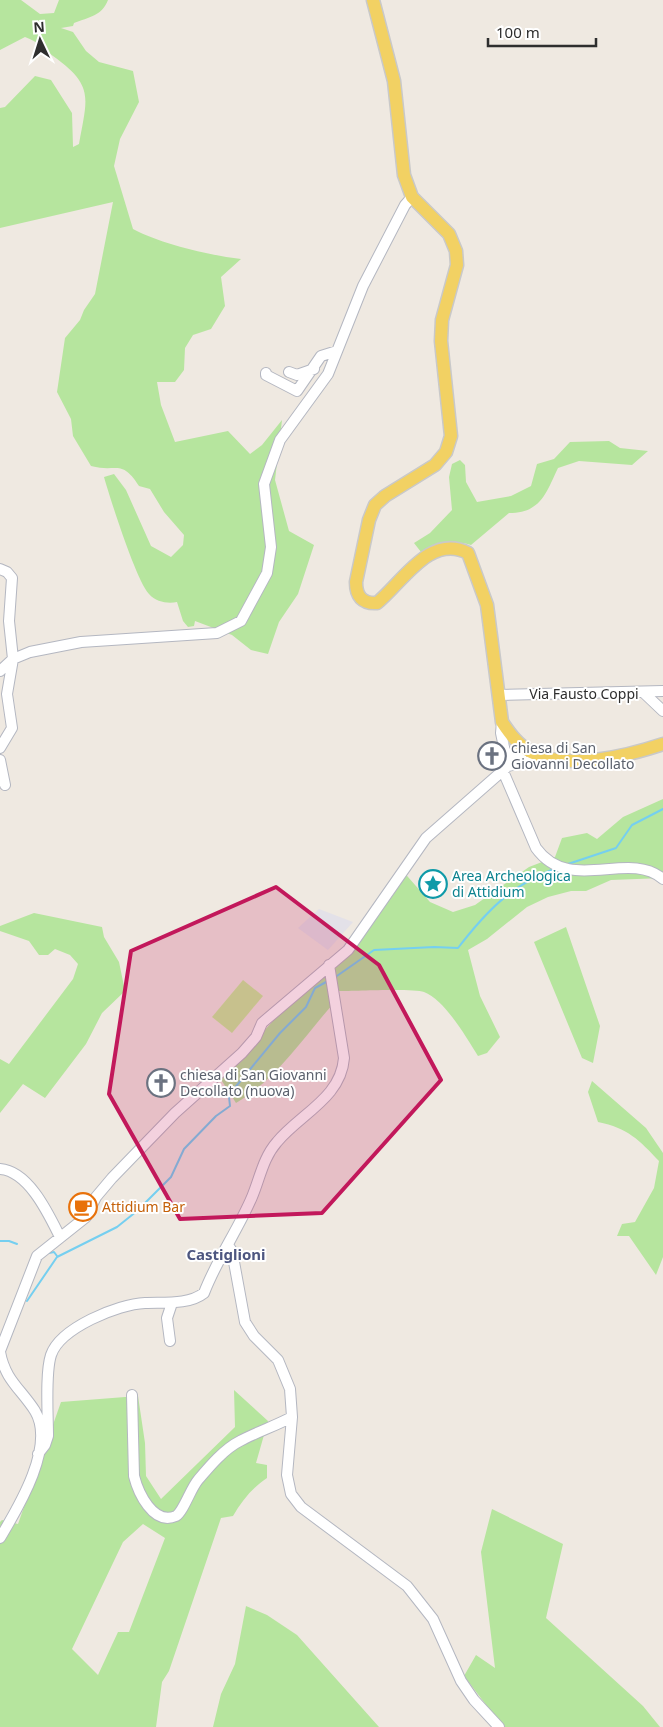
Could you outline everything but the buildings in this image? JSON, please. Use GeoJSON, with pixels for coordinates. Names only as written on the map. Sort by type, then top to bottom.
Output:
{"type":"FeatureCollection","features":[{"type":"Feature","properties":{"kind":"main road"},"geometry":{"type":"LineString","coordinates":[[374,0],[394,81],[400,154],[404,175],[412,197],[449,234],[456,251],[457,265],[442,320],[441,341],[451,436],[446,452],[435,464],[385,496],[375,505],[369,520],[356,582],[356,592],[362,600],[368,603],[376,603],[409,571],[434,552],[447,547],[457,548],[468,553],[487,605],[502,722],[510,735],[532,753],[547,758],[565,760],[631,754],[663,744]]}},
{"type":"Feature","properties":{"kind":"street"},"geometry":{"type":"LineString","coordinates":[[0,671],[13,659],[30,652],[81,642],[217,633],[241,621],[267,573],[271,547],[264,484],[280,440],[328,374],[363,286],[404,204],[412,197]]}},
{"type":"Feature","properties":{"kind":"street"},"geometry":{"type":"LineString","coordinates":[[266,373],[266,375],[297,391],[322,356],[337,351]]}},
{"type":"Feature","properties":{"kind":"street"},"geometry":{"type":"LineString","coordinates":[[289,372],[297,374],[314,369]]}},
{"type":"Feature","properties":{"kind":"street"},"geometry":{"type":"LineString","coordinates":[[0,569],[8,572],[12,578],[9,621],[13,659],[7,694],[12,728],[0,748]]}},
{"type":"Feature","properties":{"kind":"street"},"geometry":{"type":"LineString","coordinates":[[643,692],[663,691]]}},
{"type":"Feature","properties":{"kind":"street","name":"Via Fausto Coppi"},"geometry":{"type":"LineString","coordinates":[[498,695],[643,692],[663,711]]}},
{"type":"Feature","properties":{"kind":"street"},"geometry":{"type":"LineString","coordinates":[[502,722],[502,738],[509,765],[536,848],[544,858],[568,870],[582,872],[627,869],[653,870],[663,879]]}},
{"type":"Feature","properties":{"kind":"street"},"geometry":{"type":"LineString","coordinates":[[0,1538],[26,1496],[38,1454],[39,1424],[36,1413],[6,1374],[0,1352],[37,1256],[86,1217],[96,1197],[147,1141],[242,1053],[256,1037],[262,1023],[348,950],[426,838],[509,765],[516,749],[522,746]]}},
{"type":"Feature","properties":{"kind":"street"},"geometry":{"type":"LineString","coordinates":[[509,765],[547,758]]}},
{"type":"Feature","properties":{"kind":"street"},"geometry":{"type":"LineString","coordinates":[[0,760],[5,785]]}},
{"type":"Feature","properties":{"kind":"street"},"geometry":{"type":"LineString","coordinates":[[38,1454],[45,1445],[48,1436],[48,1374],[51,1356],[60,1342],[84,1324],[106,1313],[143,1303],[172,1303],[204,1293],[213,1270],[252,1197],[270,1151],[278,1140],[325,1098],[338,1082],[343,1071],[344,1058],[329,968]]}},
{"type":"Feature","properties":{"kind":"street"},"geometry":{"type":"LineString","coordinates":[[0,1169],[11,1170],[40,1197],[60,1237]]}},
{"type":"Feature","properties":{"kind":"street"},"geometry":{"type":"LineString","coordinates":[[228,1245],[232,1251],[245,1322],[254,1336],[278,1360],[285,1372],[290,1389],[292,1417],[288,1475],[291,1494],[301,1507],[407,1586],[422,1602],[433,1619],[461,1681],[474,1700],[499,1727]]}},
{"type":"Feature","properties":{"kind":"street"},"geometry":{"type":"LineString","coordinates":[[170,1341],[167,1318],[172,1303]]}},
{"type":"Feature","properties":{"kind":"street"},"geometry":{"type":"LineString","coordinates":[[132,1395],[134,1476],[137,1488],[145,1503],[157,1514],[167,1517],[176,1516],[181,1511],[197,1481],[230,1447],[292,1417]]}},
{"type":"Feature","properties":{"kind":"highlighted area"},"geometry":{"type":"Polygon","coordinates":[[[276,887],[379,965],[441,1080],[322,1213],[180,1219],[109,1094],[131,951],[276,887]]]}},
{"type":"Feature","properties":{"kind":"shaded area"},"geometry":{"type":"Polygon","coordinates":[[[319,909],[353,922],[328,950],[298,928],[319,909]]]}},
{"type":"Feature","properties":{"kind":"green space"},"geometry":{"type":"Polygon","coordinates":[[[0,0],[21,0],[40,14],[54,13],[59,0],[108,0],[99,13],[74,23],[73,26],[61,28],[73,32],[86,51],[99,62],[133,71],[139,102],[120,139],[114,166],[133,229],[185,248],[241,259],[221,277],[225,306],[211,329],[193,335],[185,348],[184,370],[175,382],[157,382],[161,405],[175,442],[228,431],[250,454],[262,445],[282,420],[275,480],[289,531],[314,545],[298,594],[279,622],[268,654],[251,650],[232,635],[195,621],[194,626],[188,627],[183,621],[177,602],[162,602],[149,594],[137,573],[117,520],[104,477],[114,474],[126,490],[151,546],[171,557],[183,545],[184,535],[164,512],[150,489],[139,486],[133,477],[123,469],[91,466],[73,436],[71,419],[57,392],[65,338],[80,320],[84,310],[95,294],[113,202],[0,228],[0,108],[5,107],[35,76],[51,80],[72,113],[73,147],[79,144],[84,115],[85,94],[76,76],[34,41],[25,37],[0,50],[0,0]]]}},
{"type":"Feature","properties":{"kind":"green space"},"geometry":{"type":"Polygon","coordinates":[[[609,441],[620,448],[648,451],[632,465],[579,461],[558,468],[541,500],[528,509],[509,513],[471,545],[451,542],[421,552],[414,543],[430,533],[452,510],[449,477],[452,464],[460,460],[465,465],[466,482],[477,502],[511,496],[531,486],[537,464],[554,459],[570,442],[609,441]]]}},
{"type":"Feature","properties":{"kind":"green space"},"geometry":{"type":"Polygon","coordinates":[[[663,799],[663,878],[611,880],[586,891],[571,891],[548,897],[527,907],[487,939],[468,950],[480,996],[500,1037],[487,1053],[478,1056],[447,1011],[432,996],[424,992],[397,990],[339,991],[333,1004],[288,1058],[264,1083],[236,1103],[220,1078],[288,1005],[347,947],[401,869],[430,902],[453,912],[475,905],[529,867],[555,857],[562,838],[587,833],[597,839],[623,817],[663,799]]]}},
{"type":"Feature","properties":{"kind":"green space"},"geometry":{"type":"Polygon","coordinates":[[[34,913],[102,927],[104,937],[119,962],[125,991],[102,1013],[86,1044],[45,1098],[23,1084],[0,1113],[0,1059],[9,1064],[73,979],[78,964],[70,955],[55,949],[48,955],[39,955],[29,941],[0,931],[0,926],[34,913]]]}},
{"type":"Feature","properties":{"kind":"green space"},"geometry":{"type":"Polygon","coordinates":[[[566,927],[600,1026],[593,1063],[582,1058],[534,942],[566,927]]]}},
{"type":"Feature","properties":{"kind":"green space"},"geometry":{"type":"Polygon","coordinates":[[[243,980],[263,996],[232,1033],[212,1017],[243,980]]]}},
{"type":"Feature","properties":{"kind":"green space"},"geometry":{"type":"Polygon","coordinates":[[[592,1081],[646,1128],[663,1153],[663,1257],[656,1275],[629,1236],[617,1236],[622,1224],[635,1222],[654,1188],[659,1161],[625,1131],[598,1122],[588,1092],[592,1081]]]}},
{"type":"Feature","properties":{"kind":"green space"},"geometry":{"type":"Polygon","coordinates":[[[234,1390],[268,1421],[256,1463],[267,1465],[267,1478],[248,1495],[233,1516],[221,1518],[169,1671],[162,1682],[156,1727],[0,1727],[0,1522],[2,1520],[18,1524],[61,1402],[138,1396],[145,1443],[146,1476],[161,1499],[235,1427],[234,1390]],[[143,1524],[123,1542],[72,1649],[98,1675],[118,1632],[129,1632],[165,1538],[143,1524]]]}},
{"type":"Feature","properties":{"kind":"green space"},"geometry":{"type":"Polygon","coordinates":[[[492,1509],[563,1544],[546,1618],[643,1706],[660,1727],[503,1727],[464,1676],[476,1655],[495,1668],[481,1552],[492,1509]]]}},
{"type":"Feature","properties":{"kind":"green space"},"geometry":{"type":"Polygon","coordinates":[[[246,1606],[267,1615],[297,1635],[379,1727],[213,1727],[221,1694],[235,1664],[246,1606]]]}},
{"type":"Feature","properties":{"kind":"waterway"},"geometry":{"type":"LineString","coordinates":[[568,864],[616,848],[632,825],[663,809]]}},
{"type":"Feature","properties":{"kind":"waterway"},"geometry":{"type":"LineString","coordinates":[[334,978],[374,950],[434,947],[458,948],[478,923],[500,901],[525,883],[554,869]]}},
{"type":"Feature","properties":{"kind":"waterway"},"geometry":{"type":"LineString","coordinates":[[27,1301],[57,1257],[117,1227],[137,1211],[171,1177],[184,1149],[216,1116],[230,1106],[229,1097],[233,1090],[280,1033],[306,1007],[315,988],[328,981]]}},
{"type":"Feature","properties":{"kind":"waterway"},"geometry":{"type":"LineString","coordinates":[[0,1241],[9,1241],[17,1244]]}},
{"type":"Feature","properties":{"kind":"waterway"},"geometry":{"type":"LineString","coordinates":[[49,1253],[54,1252],[57,1256]]}},
{"type":"Feature","properties":{"kind":"place","name":"chiesa di San Giovanni Decollato"},"geometry":{"type":"Point","coordinates":[492,756]}},
{"type":"Feature","properties":{"kind":"place","name":"Area Archeologica di Attidium"},"geometry":{"type":"Point","coordinates":[433,884]}},
{"type":"Feature","properties":{"kind":"place","name":"chiesa di San Giovanni Decollato (nuova)"},"geometry":{"type":"Point","coordinates":[161,1083]}},
{"type":"Feature","properties":{"kind":"place","name":"Attidium Bar"},"geometry":{"type":"Point","coordinates":[83,1207]}},
{"type":"Feature","properties":{"kind":"district","name":"Castiglioni"},"geometry":{"type":"Point","coordinates":[226,1255]}}]}
